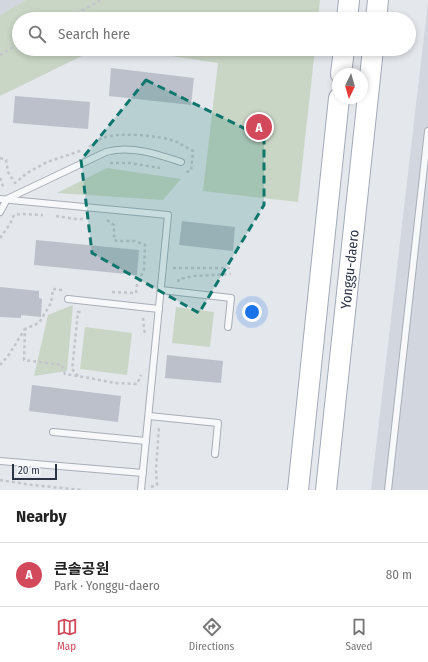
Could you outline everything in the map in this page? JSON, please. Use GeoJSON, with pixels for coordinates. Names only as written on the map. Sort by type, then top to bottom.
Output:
{"type":"FeatureCollection","features":[{"type":"Feature","properties":{"kind":"main road"},"geometry":{"type":"LineString","coordinates":[[348,12],[349,0]]}},
{"type":"Feature","properties":{"kind":"main road"},"geometry":{"type":"LineString","coordinates":[[377,12],[378,0]]}},
{"type":"Feature","properties":{"kind":"main road"},"geometry":{"type":"LineString","coordinates":[[342,68],[343,56]]}},
{"type":"Feature","properties":{"kind":"main road","name":"Yonggu-daero"},"geometry":{"type":"LineString","coordinates":[[326,490],[372,56]]}},
{"type":"Feature","properties":{"kind":"main road","name":"Yonggu-daero"},"geometry":{"type":"LineString","coordinates":[[298,490],[338,104]]}},
{"type":"Feature","properties":{"kind":"lane"},"geometry":{"type":"LineString","coordinates":[[388,490],[428,131]]}},
{"type":"Feature","properties":{"kind":"lane"},"geometry":{"type":"LineString","coordinates":[[0,212],[7,199],[106,152],[114,150],[138,151],[159,155],[180,162]]}},
{"type":"Feature","properties":{"kind":"lane"},"geometry":{"type":"LineString","coordinates":[[0,199],[168,215],[143,473],[144,489]]}},
{"type":"Feature","properties":{"kind":"lane"},"geometry":{"type":"LineString","coordinates":[[161,290],[231,298],[228,326]]}},
{"type":"Feature","properties":{"kind":"lane"},"geometry":{"type":"LineString","coordinates":[[68,299],[160,308]]}},
{"type":"Feature","properties":{"kind":"lane"},"geometry":{"type":"LineString","coordinates":[[149,416],[218,422],[215,454]]}},
{"type":"Feature","properties":{"kind":"lane"},"geometry":{"type":"LineString","coordinates":[[53,432],[146,441]]}},
{"type":"Feature","properties":{"kind":"lane"},"geometry":{"type":"LineString","coordinates":[[0,461],[143,473]]}},
{"type":"Feature","properties":{"kind":"path"},"geometry":{"type":"LineString","coordinates":[[79,12],[101,0]]}},
{"type":"Feature","properties":{"kind":"path"},"geometry":{"type":"LineString","coordinates":[[0,55],[12,48]]}},
{"type":"Feature","properties":{"kind":"path"},"geometry":{"type":"LineString","coordinates":[[0,158],[6,160],[8,172],[15,183],[27,172],[47,162],[88,148],[102,138],[131,134],[161,138],[176,142],[193,151],[192,171],[182,172]]}},
{"type":"Feature","properties":{"kind":"path"},"geometry":{"type":"LineString","coordinates":[[108,163],[130,163],[165,169]]}},
{"type":"Feature","properties":{"kind":"path"},"geometry":{"type":"LineString","coordinates":[[0,238],[10,224],[14,215],[28,214],[84,219]]}},
{"type":"Feature","properties":{"kind":"path"},"geometry":{"type":"LineString","coordinates":[[101,220],[106,219],[114,225],[114,240],[135,241],[145,245],[144,269],[137,285],[136,293],[109,292]]}},
{"type":"Feature","properties":{"kind":"path"},"geometry":{"type":"LineString","coordinates":[[171,268],[230,268]]}},
{"type":"Feature","properties":{"kind":"path"},"geometry":{"type":"LineString","coordinates":[[176,286],[179,279],[194,276],[231,274]]}},
{"type":"Feature","properties":{"kind":"path"},"geometry":{"type":"LineString","coordinates":[[0,365],[8,356],[25,329],[39,323],[51,303],[53,290],[68,290]]}},
{"type":"Feature","properties":{"kind":"path"},"geometry":{"type":"LineString","coordinates":[[78,376],[72,369],[72,361],[78,312],[83,312]]}},
{"type":"Feature","properties":{"kind":"path"},"geometry":{"type":"LineString","coordinates":[[137,318],[144,318],[145,341]]}},
{"type":"Feature","properties":{"kind":"path"},"geometry":{"type":"LineString","coordinates":[[25,329],[24,360],[62,365],[65,374],[115,383],[137,384],[142,372]]}},
{"type":"Feature","properties":{"kind":"path"},"geometry":{"type":"LineString","coordinates":[[144,489],[157,485],[156,469],[159,422]]}},
{"type":"Feature","properties":{"kind":"path"},"geometry":{"type":"LineString","coordinates":[[0,480],[82,490]]}},
{"type":"Feature","properties":{"kind":"highlighted area"},"geometry":{"type":"Polygon","coordinates":[[[146,80],[264,138],[264,205],[199,313],[92,253],[81,160],[146,80]]]}},
{"type":"Feature","properties":{"kind":"shaded area"},"geometry":{"type":"Polygon","coordinates":[[[0,0],[26,0],[0,15],[0,0]]]}},
{"type":"Feature","properties":{"kind":"shaded area"},"geometry":{"type":"Polygon","coordinates":[[[428,2],[428,490],[371,490],[428,2]]]}},
{"type":"Feature","properties":{"kind":"green space"},"geometry":{"type":"Polygon","coordinates":[[[26,0],[320,0],[319,12],[12,12],[12,56],[82,56],[0,96],[0,15],[26,0]]]}},
{"type":"Feature","properties":{"kind":"green space"},"geometry":{"type":"Polygon","coordinates":[[[171,56],[314,56],[298,202],[203,191],[218,63],[171,56]]]}},
{"type":"Feature","properties":{"kind":"green space"},"geometry":{"type":"Polygon","coordinates":[[[107,168],[181,179],[163,200],[57,193],[107,168]]]}},
{"type":"Feature","properties":{"kind":"green space"},"geometry":{"type":"Polygon","coordinates":[[[73,305],[67,371],[34,376],[48,315],[73,305]]]}},
{"type":"Feature","properties":{"kind":"green space"},"geometry":{"type":"Polygon","coordinates":[[[176,307],[214,312],[210,347],[172,343],[176,307]]]}},
{"type":"Feature","properties":{"kind":"green space"},"geometry":{"type":"Polygon","coordinates":[[[85,327],[132,333],[127,375],[80,369],[85,327]]]}},
{"type":"Feature","properties":{"kind":"building"},"geometry":{"type":"Polygon","coordinates":[[[111,68],[194,78],[191,105],[109,96],[111,68]]]}},
{"type":"Feature","properties":{"kind":"building"},"geometry":{"type":"Polygon","coordinates":[[[15,96],[90,102],[88,129],[13,123],[15,96]]]}},
{"type":"Feature","properties":{"kind":"building"},"geometry":{"type":"Polygon","coordinates":[[[182,221],[235,227],[233,251],[179,245],[182,221]]]}},
{"type":"Feature","properties":{"kind":"building"},"geometry":{"type":"Polygon","coordinates":[[[36,240],[139,250],[137,275],[34,265],[36,240]]]}},
{"type":"Feature","properties":{"kind":"building"},"geometry":{"type":"Polygon","coordinates":[[[0,287],[39,291],[39,298],[42,299],[41,317],[21,315],[21,318],[0,317],[0,287]]]}},
{"type":"Feature","properties":{"kind":"building"},"geometry":{"type":"Polygon","coordinates":[[[167,355],[223,361],[221,383],[165,378],[167,355]]]}},
{"type":"Feature","properties":{"kind":"building"},"geometry":{"type":"Polygon","coordinates":[[[32,385],[121,396],[118,422],[29,411],[32,385]]]}},
{"type":"Feature","properties":{"kind":"place","name":"큰솔공원"},"geometry":{"type":"Point","coordinates":[259,127]}}]}
